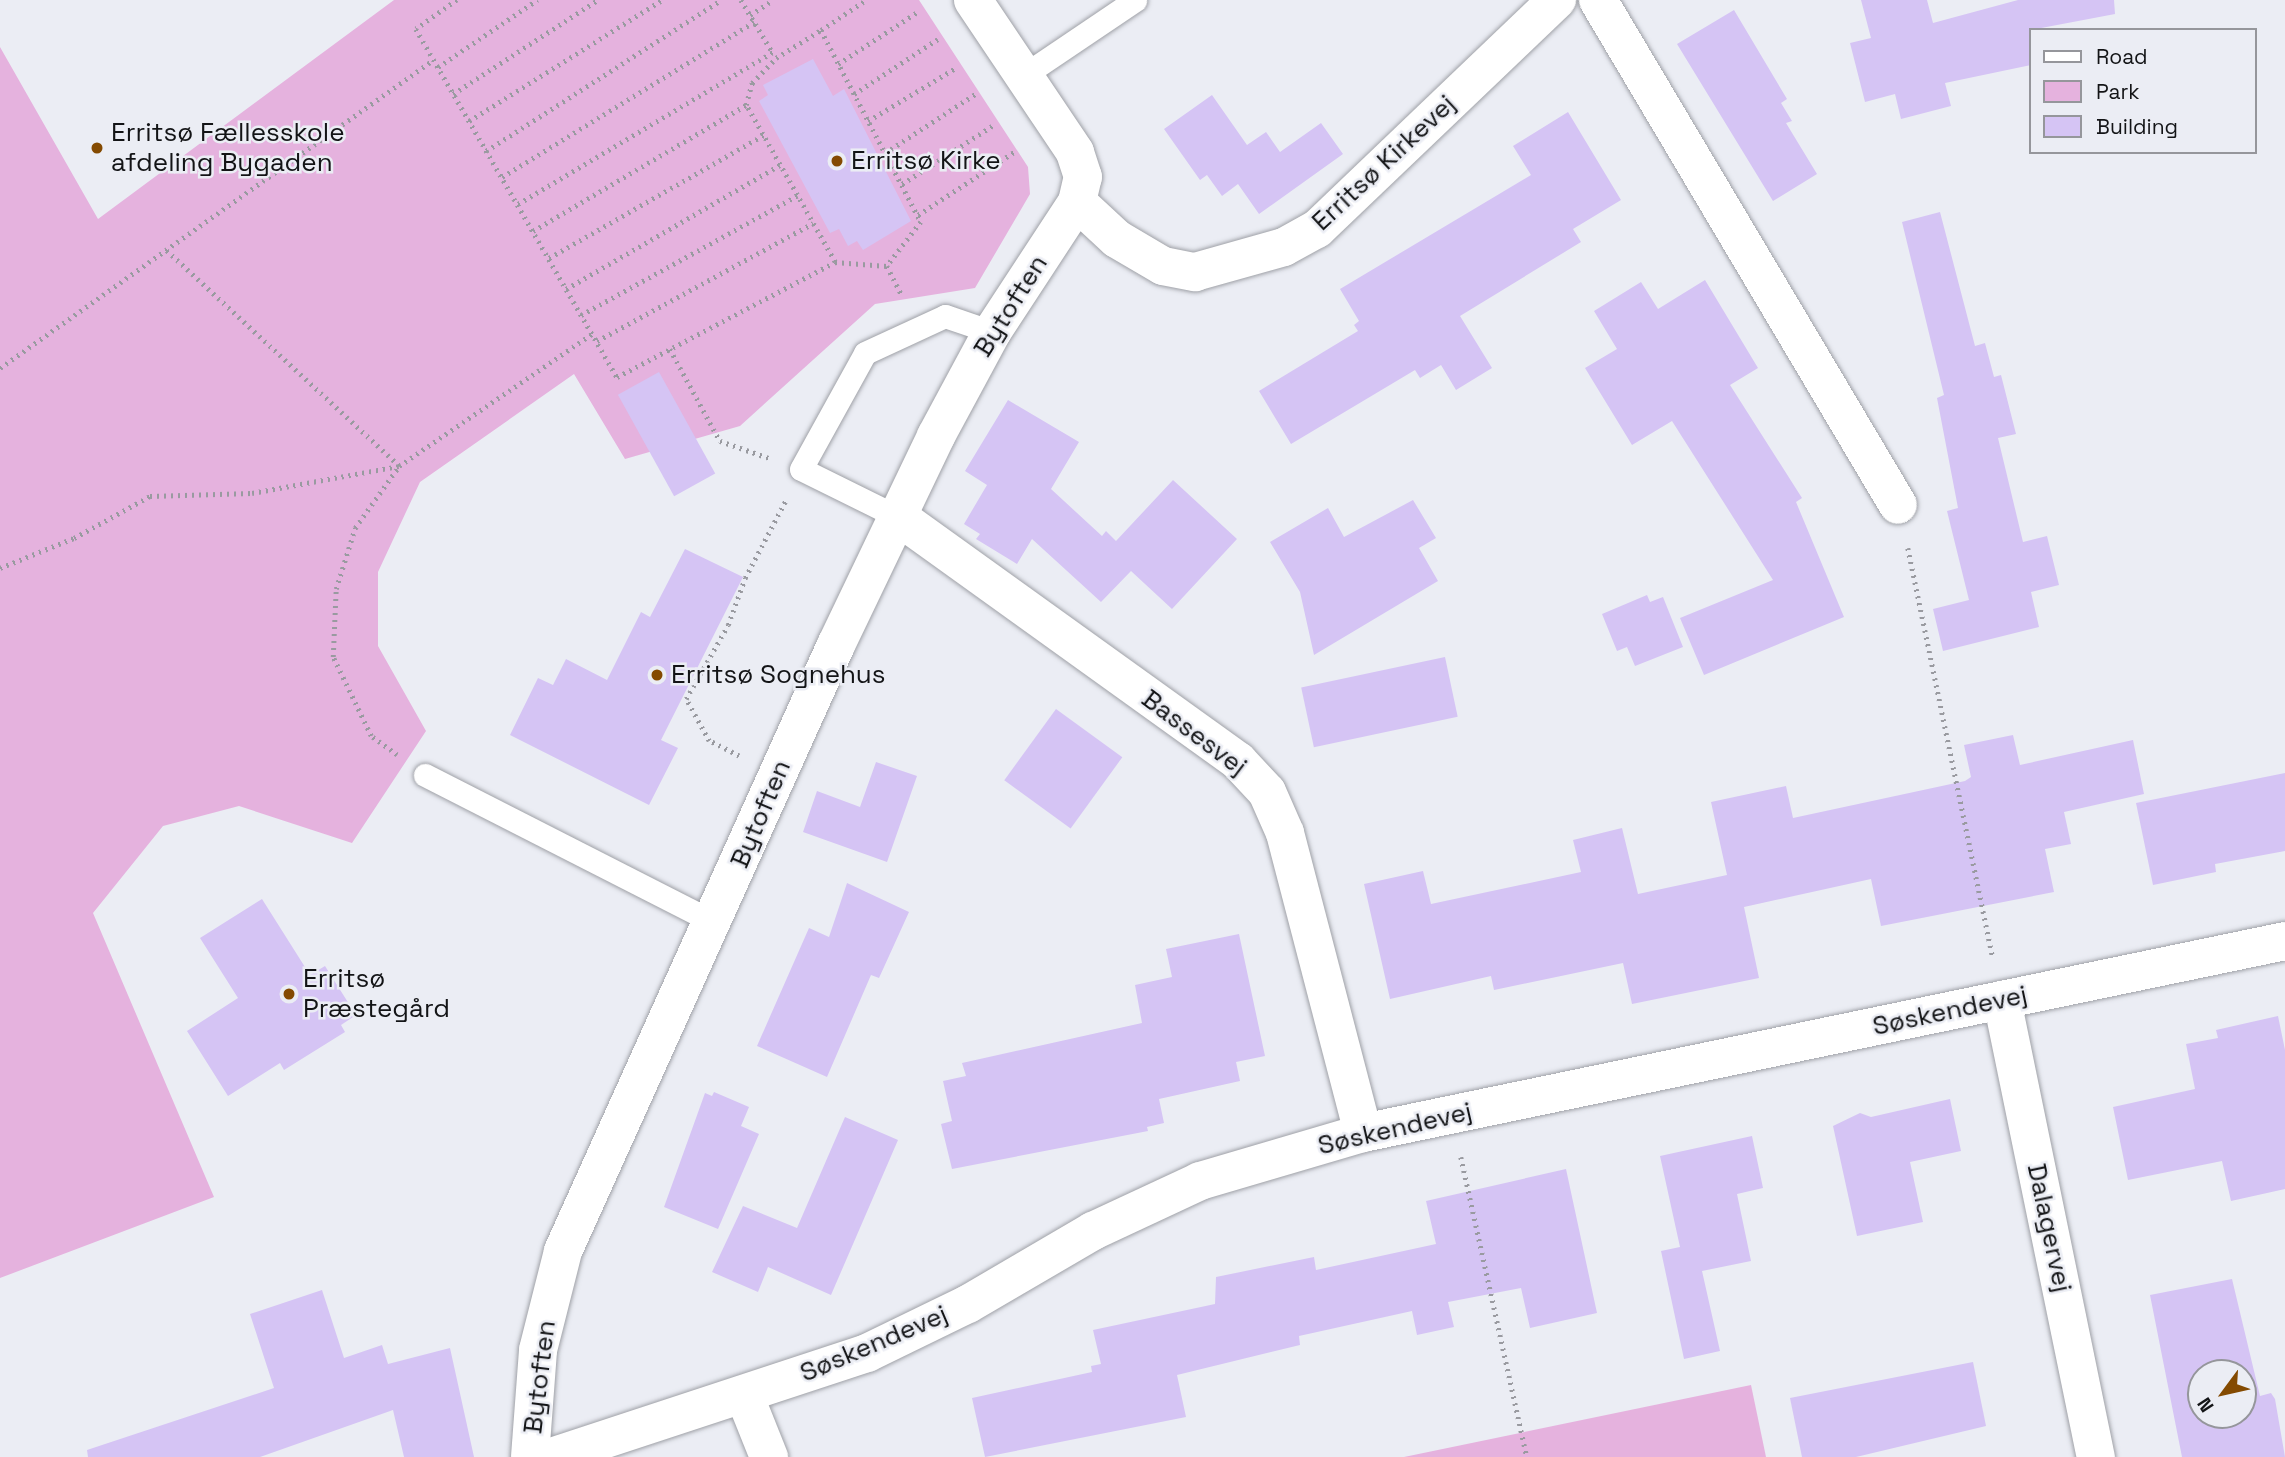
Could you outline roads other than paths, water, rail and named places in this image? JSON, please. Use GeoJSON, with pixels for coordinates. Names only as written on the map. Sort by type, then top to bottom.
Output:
{"type":"FeatureCollection","features":[{"type":"Feature","properties":{"kind":"street"},"geometry":{"type":"LineString","coordinates":[[973,0],[1075,152],[1083,177],[1077,202]]}},
{"type":"Feature","properties":{"kind":"street","name":"Erritsø Kirkevej"},"geometry":{"type":"LineString","coordinates":[[1077,202],[1117,239],[1163,266],[1195,272],[1284,247],[1317,229],[1557,0]]}},
{"type":"Feature","properties":{"kind":"street"},"geometry":{"type":"LineString","coordinates":[[1598,0],[1898,505]]}},
{"type":"Feature","properties":{"kind":"street","name":"Bytoften"},"geometry":{"type":"LineString","coordinates":[[530,1457],[538,1350],[563,1251],[715,923],[836,645],[992,332],[1077,202]]}},
{"type":"Feature","properties":{"kind":"street","name":"Bassesvej"},"geometry":{"type":"LineString","coordinates":[[900,518],[1238,761],[1267,792],[1285,833],[1363,1133]]}},
{"type":"Feature","properties":{"kind":"street","name":"Søskendevej"},"geometry":{"type":"LineString","coordinates":[[551,1457],[745,1397],[867,1353],[968,1304],[1093,1231],[1200,1181],[1363,1133],[2285,941]]}},
{"type":"Feature","properties":{"kind":"street","name":"Dalagervej"},"geometry":{"type":"LineString","coordinates":[[2002,1000],[2096,1457]]}},
{"type":"Feature","properties":{"kind":"street"},"geometry":{"type":"LineString","coordinates":[[745,1397],[769,1457]]}},
{"type":"Feature","properties":{"kind":"lane"},"geometry":{"type":"LineString","coordinates":[[1024,75],[1135,0]]}},
{"type":"Feature","properties":{"kind":"lane"},"geometry":{"type":"LineString","coordinates":[[900,518],[801,469],[865,353],[945,316],[992,332]]}},
{"type":"Feature","properties":{"kind":"lane"},"geometry":{"type":"LineString","coordinates":[[425,775],[715,923]]}},
{"type":"Feature","properties":{"kind":"place","name":"Erritsø Fællesskole afdeling Bygaden"},"geometry":{"type":"Point","coordinates":[97,148]}},
{"type":"Feature","properties":{"kind":"place","name":"Erritsø Kirke"},"geometry":{"type":"Point","coordinates":[837,161]}},
{"type":"Feature","properties":{"kind":"place","name":"Erritsø Sognehus"},"geometry":{"type":"Point","coordinates":[657,675]}},
{"type":"Feature","properties":{"kind":"place","name":"Erritsø Præstegård"},"geometry":{"type":"Point","coordinates":[289,994]}}]}
